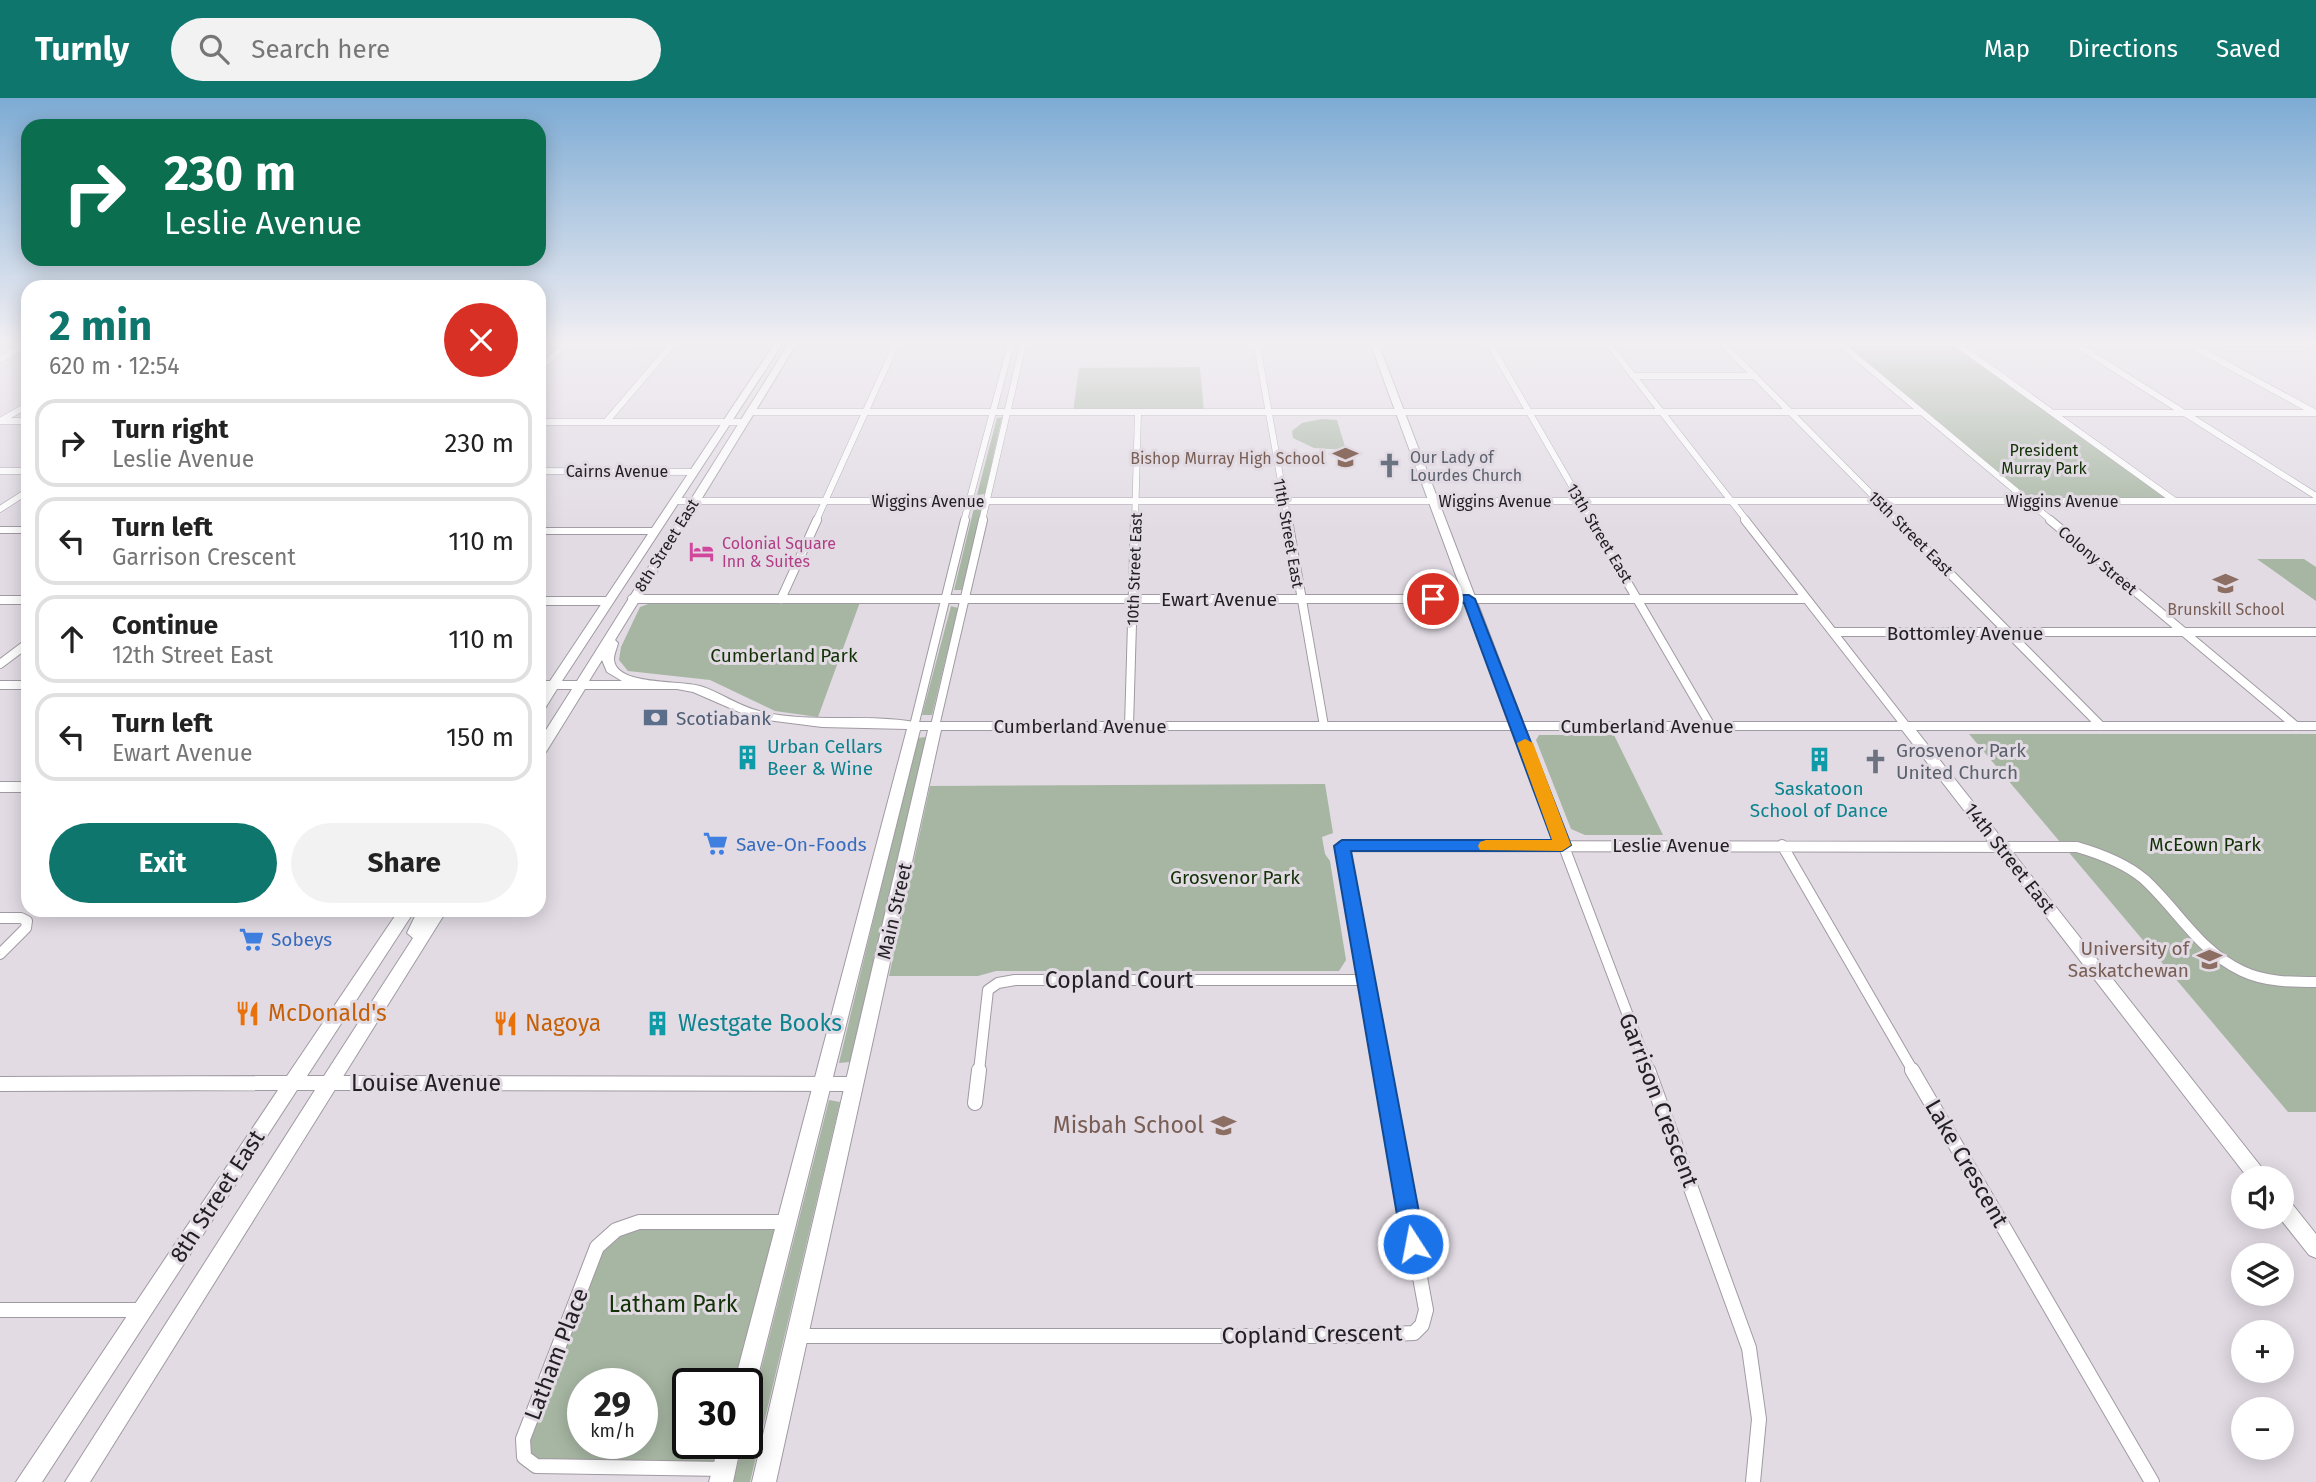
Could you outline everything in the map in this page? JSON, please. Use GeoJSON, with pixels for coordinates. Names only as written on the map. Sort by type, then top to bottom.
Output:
{"type":"FeatureCollection","features":[{"type":"Feature","properties":{"kind":"main road","name":"8th Street East"},"geometry":{"type":"LineString","coordinates":[[546,685],[609,601],[739,405]]}},
{"type":"Feature","properties":{"kind":"main road","name":"8th Street East"},"geometry":{"type":"LineString","coordinates":[[546,741],[755,405]]}},
{"type":"Feature","properties":{"kind":"main road"},"geometry":{"type":"LineString","coordinates":[[1396,405],[1518,726]]}},
{"type":"Feature","properties":{"kind":"main road"},"geometry":{"type":"LineString","coordinates":[[0,530],[21,530]]}},
{"type":"Feature","properties":{"kind":"main road"},"geometry":{"type":"LineString","coordinates":[[546,531],[654,531]]}},
{"type":"Feature","properties":{"kind":"main road"},"geometry":{"type":"LineString","coordinates":[[614,635],[608,657],[611,669],[624,678],[650,685]]}},
{"type":"Feature","properties":{"kind":"main road"},"geometry":{"type":"LineString","coordinates":[[0,685],[21,685]]}},
{"type":"Feature","properties":{"kind":"main road"},"geometry":{"type":"LineString","coordinates":[[546,685],[650,685]]}},
{"type":"Feature","properties":{"kind":"main road","name":"Cumberland Avenue"},"geometry":{"type":"LineString","coordinates":[[650,685],[677,685],[697,689],[756,715],[797,728],[902,730],[914,726],[2316,726]]}},
{"type":"Feature","properties":{"kind":"main road","name":"Main Street"},"geometry":{"type":"LineString","coordinates":[[749,1368],[914,726]]}},
{"type":"Feature","properties":{"kind":"main road","name":"Main Street"},"geometry":{"type":"LineString","coordinates":[[764,1482],[935,726]]}},
{"type":"Feature","properties":{"kind":"main road","name":"14th Street East"},"geometry":{"type":"LineString","coordinates":[[1906,726],[2251,1166]]}},
{"type":"Feature","properties":{"kind":"main road","name":"8th Street East"},"geometry":{"type":"LineString","coordinates":[[28,1482],[402,917]]}},
{"type":"Feature","properties":{"kind":"main road"},"geometry":{"type":"LineString","coordinates":[[395,979],[401,956],[422,917]]}},
{"type":"Feature","properties":{"kind":"main road","name":"8th Street East"},"geometry":{"type":"LineString","coordinates":[[77,1482],[435,917]]}},
{"type":"Feature","properties":{"kind":"main road","name":"Louise Avenue"},"geometry":{"type":"LineString","coordinates":[[0,1084],[329,1083]]}},
{"type":"Feature","properties":{"kind":"main road"},"geometry":{"type":"LineString","coordinates":[[2294,1221],[2316,1249]]}},
{"type":"Feature","properties":{"kind":"main road"},"geometry":{"type":"LineString","coordinates":[[722,1476],[726,1459]]}},
{"type":"Feature","properties":{"kind":"street"},"geometry":{"type":"LineString","coordinates":[[606,422],[621,405]]}},
{"type":"Feature","properties":{"kind":"street"},"geometry":{"type":"LineString","coordinates":[[781,598],[869,405]]}},
{"type":"Feature","properties":{"kind":"street","name":"Main Street"},"geometry":{"type":"LineString","coordinates":[[914,726],[944,599],[996,405]]}},
{"type":"Feature","properties":{"kind":"street","name":"Main Street"},"geometry":{"type":"LineString","coordinates":[[935,726],[1009,405]]}},
{"type":"Feature","properties":{"kind":"street","name":"11th Street East"},"geometry":{"type":"LineString","coordinates":[[1267,405],[1324,726]]}},
{"type":"Feature","properties":{"kind":"street","name":"13th Street East"},"geometry":{"type":"LineString","coordinates":[[1525,405],[1712,726]]}},
{"type":"Feature","properties":{"kind":"street","name":"14th Street East"},"geometry":{"type":"LineString","coordinates":[[1655,405],[1906,726]]}},
{"type":"Feature","properties":{"kind":"street","name":"15th Street East"},"geometry":{"type":"LineString","coordinates":[[1784,405],[2101,726]]}},
{"type":"Feature","properties":{"kind":"street","name":"Colony Street"},"geometry":{"type":"LineString","coordinates":[[1911,405],[2296,726]]}},
{"type":"Feature","properties":{"kind":"street"},"geometry":{"type":"LineString","coordinates":[[2041,405],[2176,501]]}},
{"type":"Feature","properties":{"kind":"street"},"geometry":{"type":"LineString","coordinates":[[2171,405],[2316,496]]}},
{"type":"Feature","properties":{"kind":"street"},"geometry":{"type":"LineString","coordinates":[[2300,405],[2316,413]]}},
{"type":"Feature","properties":{"kind":"street"},"geometry":{"type":"LineString","coordinates":[[0,421],[21,409]]}},
{"type":"Feature","properties":{"kind":"street"},"geometry":{"type":"LineString","coordinates":[[546,422],[727,422],[747,417],[866,412],[1920,412]]}},
{"type":"Feature","properties":{"kind":"street","name":"10th Street East"},"geometry":{"type":"LineString","coordinates":[[1129,726],[1139,412]]}},
{"type":"Feature","properties":{"kind":"street"},"geometry":{"type":"LineString","coordinates":[[2053,413],[2316,413]]}},
{"type":"Feature","properties":{"kind":"street"},"geometry":{"type":"LineString","coordinates":[[0,421],[21,421]]}},
{"type":"Feature","properties":{"kind":"street"},"geometry":{"type":"LineString","coordinates":[[0,471],[21,471]]}},
{"type":"Feature","properties":{"kind":"street","name":"Cairns Avenue"},"geometry":{"type":"LineString","coordinates":[[546,471],[694,472]]}},
{"type":"Feature","properties":{"kind":"street"},"geometry":{"type":"LineString","coordinates":[[0,509],[21,496]]}},
{"type":"Feature","properties":{"kind":"street","name":"Wiggins Avenue"},"geometry":{"type":"LineString","coordinates":[[675,501],[2316,501]]}},
{"type":"Feature","properties":{"kind":"street","name":"Ewart Avenue"},"geometry":{"type":"LineString","coordinates":[[632,599],[1807,599]]}},
{"type":"Feature","properties":{"kind":"street"},"geometry":{"type":"LineString","coordinates":[[0,600],[21,600]]}},
{"type":"Feature","properties":{"kind":"street"},"geometry":{"type":"LineString","coordinates":[[546,601],[609,601]]}},
{"type":"Feature","properties":{"kind":"street","name":"Bottomley Avenue"},"geometry":{"type":"LineString","coordinates":[[1833,632],[2316,632]]}},
{"type":"Feature","properties":{"kind":"street"},"geometry":{"type":"LineString","coordinates":[[0,664],[21,648]]}},
{"type":"Feature","properties":{"kind":"street","name":"Garrison Crescent"},"geometry":{"type":"LineString","coordinates":[[1518,726],[1707,1226],[1749,1348],[1759,1419],[1754,1482]]}},
{"type":"Feature","properties":{"kind":"street"},"geometry":{"type":"LineString","coordinates":[[0,787],[21,787]]}},
{"type":"Feature","properties":{"kind":"street","name":"Lake Crescent"},"geometry":{"type":"LineString","coordinates":[[1782,845],[2152,1482]]}},
{"type":"Feature","properties":{"kind":"street","name":"Leslie Avenue"},"geometry":{"type":"LineString","coordinates":[[1342,846],[2067,846],[2106,856],[2145,881],[2201,944],[2219,959],[2243,972],[2266,979],[2316,982]]}},
{"type":"Feature","properties":{"kind":"street","name":"Copland Crescent"},"geometry":{"type":"LineString","coordinates":[[796,1336],[1354,1336],[1414,1333],[1422,1325],[1426,1310],[1342,846]]}},
{"type":"Feature","properties":{"kind":"street"},"geometry":{"type":"LineString","coordinates":[[0,918],[21,918],[27,922],[26,928],[0,954]]}},
{"type":"Feature","properties":{"kind":"street","name":"Copland Court"},"geometry":{"type":"LineString","coordinates":[[975,1104],[988,990],[998,983],[1015,980],[1367,980]]}},
{"type":"Feature","properties":{"kind":"street","name":"Louise Avenue"},"geometry":{"type":"LineString","coordinates":[[329,1083],[852,1084]]}},
{"type":"Feature","properties":{"kind":"street","name":"Latham Place"},"geometry":{"type":"LineString","coordinates":[[722,1476],[537,1466],[524,1457],[523,1439],[597,1247],[610,1232],[625,1224],[639,1222],[785,1222]]}},
{"type":"Feature","properties":{"kind":"street"},"geometry":{"type":"LineString","coordinates":[[0,1310],[142,1310]]}},
{"type":"Feature","properties":{"kind":"green space"},"geometry":{"type":"Polygon","coordinates":[[[1074,405],[1203,405],[1204,412],[1073,412],[1074,405]]]}},
{"type":"Feature","properties":{"kind":"green space","name":"President Murray Park"},"geometry":{"type":"Polygon","coordinates":[[[1913,405],[2041,405],[2176,501],[2028,501],[1913,405]]]}},
{"type":"Feature","properties":{"kind":"green space"},"geometry":{"type":"Polygon","coordinates":[[[1002,417],[985,494],[977,495],[997,418],[1002,417]]]}},
{"type":"Feature","properties":{"kind":"green space"},"geometry":{"type":"Polygon","coordinates":[[[1322,419],[1337,420],[1346,450],[1314,448],[1293,438],[1292,431],[1302,423],[1322,419]]]}},
{"type":"Feature","properties":{"kind":"green space"},"geometry":{"type":"Polygon","coordinates":[[[974,508],[982,508],[962,590],[954,590],[974,508]]]}},
{"type":"Feature","properties":{"kind":"green space"},"geometry":{"type":"Polygon","coordinates":[[[2257,559],[2304,559],[2316,567],[2316,601],[2257,559]]]}},
{"type":"Feature","properties":{"kind":"green space","name":"Cumberland Park"},"geometry":{"type":"Polygon","coordinates":[[[860,602],[818,717],[775,711],[710,680],[628,671],[619,660],[621,647],[640,607],[651,603],[860,602]]]}},
{"type":"Feature","properties":{"kind":"green space"},"geometry":{"type":"Polygon","coordinates":[[[951,606],[958,608],[932,715],[922,715],[951,606]]]}},
{"type":"Feature","properties":{"kind":"green space","name":"McEown Park"},"geometry":{"type":"Polygon","coordinates":[[[1969,734],[2316,734],[2316,1112],[2288,1112],[1969,734]]]}},
{"type":"Feature","properties":{"kind":"green space"},"geometry":{"type":"Polygon","coordinates":[[[1539,735],[1614,735],[1663,835],[1585,835],[1571,829],[1536,740],[1539,735]]]}},
{"type":"Feature","properties":{"kind":"green space"},"geometry":{"type":"Polygon","coordinates":[[[926,737],[850,1062],[839,1063],[917,738],[926,737]]]}},
{"type":"Feature","properties":{"kind":"green space","name":"Grosvenor Park"},"geometry":{"type":"Polygon","coordinates":[[[1325,784],[1333,833],[1322,837],[1325,854],[1330,861],[1346,960],[1339,971],[996,971],[978,976],[889,976],[930,786],[1325,784]]]}},
{"type":"Feature","properties":{"kind":"green space"},"geometry":{"type":"Polygon","coordinates":[[[829,1100],[840,1102],[763,1427],[761,1368],[829,1100]]]}},
{"type":"Feature","properties":{"kind":"green space","name":"Latham Park"},"geometry":{"type":"Polygon","coordinates":[[[785,1222],[749,1368],[672,1368],[672,1459],[726,1459],[724,1469],[536,1466],[523,1439],[591,1264],[625,1224],[785,1222]]]}},
{"type":"Feature","properties":{"kind":"green space"},"geometry":{"type":"Polygon","coordinates":[[[739,1459],[755,1459],[750,1482],[733,1482],[739,1459]]]}},
{"type":"Feature","properties":{"kind":"slow traffic"},"geometry":{"type":"LineString","coordinates":[[1486,846],[1562,845],[1525,743]]}},
{"type":"Feature","properties":{"kind":"place","name":"Bishop Murray High School"},"geometry":{"type":"Point","coordinates":[1345,458]}},
{"type":"Feature","properties":{"kind":"place","name":"Our Lady of Lourdes Church"},"geometry":{"type":"Point","coordinates":[1390,466]}},
{"type":"Feature","properties":{"kind":"place","name":"Colonial Square Inn & Suites"},"geometry":{"type":"Point","coordinates":[702,552]}},
{"type":"Feature","properties":{"kind":"place","name":"Brunskill School"},"geometry":{"type":"Point","coordinates":[2226,583]}},
{"type":"Feature","properties":{"kind":"place","name":"Scotiabank"},"geometry":{"type":"Point","coordinates":[656,718]}},
{"type":"Feature","properties":{"kind":"place","name":"Urban Cellars Beer & Wine"},"geometry":{"type":"Point","coordinates":[747,757]}},
{"type":"Feature","properties":{"kind":"place","name":"Saskatoon School of Dance"},"geometry":{"type":"Point","coordinates":[1819,760]}},
{"type":"Feature","properties":{"kind":"place","name":"Grosvenor Park United Church"},"geometry":{"type":"Point","coordinates":[1876,761]}},
{"type":"Feature","properties":{"kind":"place","name":"Save-On-Foods"},"geometry":{"type":"Point","coordinates":[716,844]}},
{"type":"Feature","properties":{"kind":"place","name":"Sobeys"},"geometry":{"type":"Point","coordinates":[251,939]}},
{"type":"Feature","properties":{"kind":"place","name":"University of Saskatchewan"},"geometry":{"type":"Point","coordinates":[2209,959]}},
{"type":"Feature","properties":{"kind":"place","name":"McDonald's"},"geometry":{"type":"Point","coordinates":[248,1013]}},
{"type":"Feature","properties":{"kind":"place","name":"Nagoya"},"geometry":{"type":"Point","coordinates":[505,1023]}},
{"type":"Feature","properties":{"kind":"place","name":"Westgate Books"},"geometry":{"type":"Point","coordinates":[658,1023]}},
{"type":"Feature","properties":{"kind":"place","name":"Misbah School"},"geometry":{"type":"Point","coordinates":[1224,1125]}},
{"type":"Feature","properties":{"kind":"route"},"geometry":{"type":"LineString","coordinates":[[1413,1244],[1342,846],[1562,845],[1469,599],[1433,599]]}}]}
